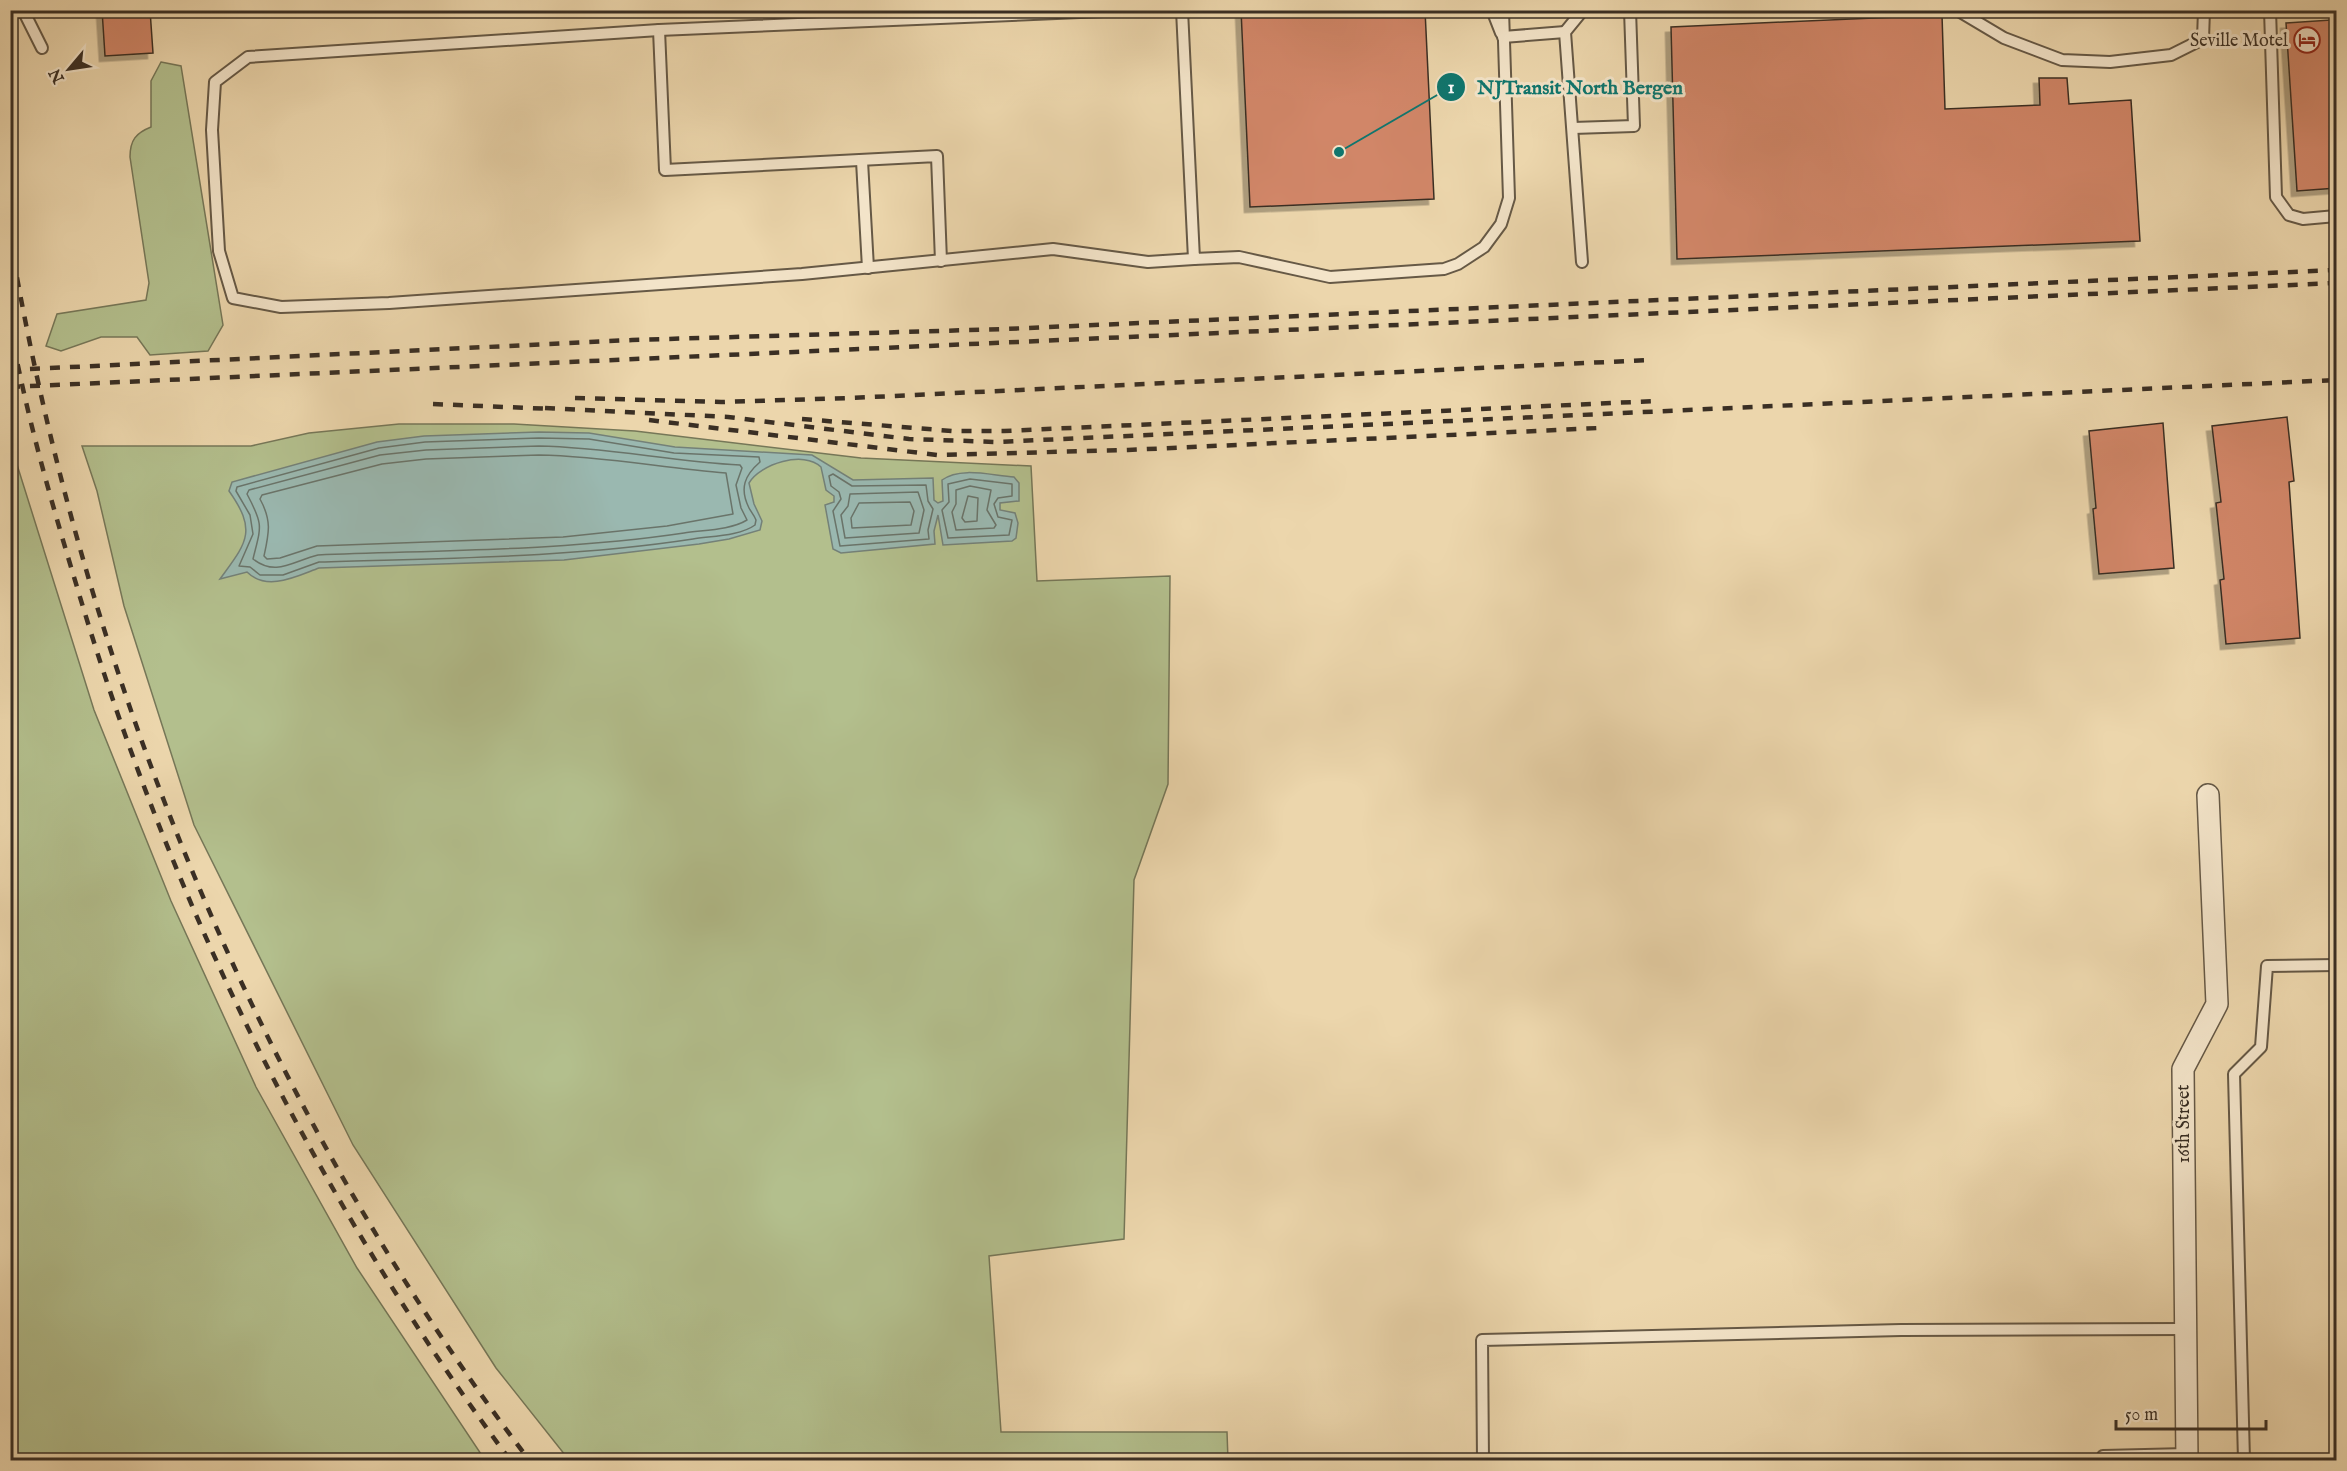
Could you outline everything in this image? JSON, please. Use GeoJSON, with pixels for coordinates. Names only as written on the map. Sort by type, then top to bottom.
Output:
{"type":"FeatureCollection","features":[{"type":"Feature","properties":{"kind":"street","name":"16th Street"},"geometry":{"type":"LineString","coordinates":[[2187,1458],[2183,1069],[2217,1004],[2208,795]]}},
{"type":"Feature","properties":{"kind":"lane"},"geometry":{"type":"LineString","coordinates":[[23,10],[42,48]]}},
{"type":"Feature","properties":{"kind":"lane"},"geometry":{"type":"LineString","coordinates":[[1127,10],[659,30],[248,57],[215,82],[212,130],[219,251],[233,298],[281,307],[376,304],[868,268],[1053,249],[1148,262],[1239,257],[1330,277],[1430,272],[1458,264],[1471,257],[1495,235],[1506,211],[1509,198],[1503,10]]}},
{"type":"Feature","properties":{"kind":"lane"},"geometry":{"type":"LineString","coordinates":[[1182,10],[1194,259]]}},
{"type":"Feature","properties":{"kind":"lane"},"geometry":{"type":"LineString","coordinates":[[1492,10],[1503,37]]}},
{"type":"Feature","properties":{"kind":"lane"},"geometry":{"type":"LineString","coordinates":[[1582,262],[1565,32],[1583,10]]}},
{"type":"Feature","properties":{"kind":"lane"},"geometry":{"type":"LineString","coordinates":[[1573,128],[1634,126],[1630,10]]}},
{"type":"Feature","properties":{"kind":"lane"},"geometry":{"type":"LineString","coordinates":[[1957,10],[2004,38],[2062,60],[2110,62],[2171,56],[2203,39],[2204,10]]}},
{"type":"Feature","properties":{"kind":"lane"},"geometry":{"type":"LineString","coordinates":[[2270,10],[2276,197],[2289,215],[2303,219],[2337,216]]}},
{"type":"Feature","properties":{"kind":"lane"},"geometry":{"type":"LineString","coordinates":[[659,30],[665,170],[937,156],[941,261]]}},
{"type":"Feature","properties":{"kind":"lane"},"geometry":{"type":"LineString","coordinates":[[1503,37],[1565,32]]}},
{"type":"Feature","properties":{"kind":"lane"},"geometry":{"type":"LineString","coordinates":[[862,161],[868,268]]}},
{"type":"Feature","properties":{"kind":"lane"},"geometry":{"type":"LineString","coordinates":[[2244,1461],[2234,1074],[2261,1047],[2267,966],[2337,965]]}},
{"type":"Feature","properties":{"kind":"lane"},"geometry":{"type":"LineString","coordinates":[[1483,1461],[1482,1340],[1901,1330],[2184,1329]]}},
{"type":"Feature","properties":{"kind":"lane"},"geometry":{"type":"LineString","coordinates":[[2103,1461],[2103,1456],[2187,1458]]}},
{"type":"Feature","properties":{"kind":"green space"},"geometry":{"type":"Polygon","coordinates":[[[161,62],[181,66],[223,325],[208,351],[150,355],[137,337],[101,337],[61,351],[46,346],[57,314],[146,300],[149,283],[130,151],[135,138],[151,127],[151,81],[161,62]]]}},
{"type":"Feature","properties":{"kind":"green space"},"geometry":{"type":"Polygon","coordinates":[[[399,424],[514,424],[635,431],[861,458],[1031,466],[1037,581],[1170,576],[1168,784],[1134,880],[1124,1239],[989,1256],[1001,1432],[1227,1432],[1228,1460],[569,1460],[496,1368],[353,1145],[194,825],[124,606],[97,491],[82,446],[251,446],[309,433],[399,424]]]}},
{"type":"Feature","properties":{"kind":"green space"},"geometry":{"type":"Polygon","coordinates":[[[11,455],[14,455],[94,710],[171,901],[256,1087],[357,1268],[485,1460],[11,1460],[11,455]]]}},
{"type":"Feature","properties":{"kind":"water"},"geometry":{"type":"Polygon","coordinates":[[[539,432],[589,433],[675,447],[812,455],[853,480],[933,478],[934,500],[938,503],[943,501],[942,480],[958,473],[1014,477],[1019,483],[1019,501],[1000,503],[1000,510],[1015,513],[1018,523],[1016,538],[1012,541],[943,545],[938,515],[934,531],[935,544],[841,553],[833,549],[825,505],[834,502],[834,496],[826,490],[821,467],[813,462],[794,460],[783,461],[762,470],[749,483],[754,504],[762,521],[760,530],[729,539],[564,560],[319,568],[273,582],[255,578],[247,572],[220,579],[242,546],[245,537],[246,527],[243,517],[229,491],[232,482],[377,442],[424,436],[539,432]]]}},
{"type":"Feature","properties":{"kind":"building"},"geometry":{"type":"Polygon","coordinates":[[[102,10],[150,10],[153,53],[105,56],[102,10]]]}},
{"type":"Feature","properties":{"kind":"building"},"geometry":{"type":"Polygon","coordinates":[[[1241,10],[1425,10],[1434,199],[1250,207],[1241,10]]]}},
{"type":"Feature","properties":{"kind":"building"},"geometry":{"type":"Polygon","coordinates":[[[1942,15],[1945,109],[2040,105],[2039,78],[2067,78],[2069,104],[2131,100],[2140,241],[1677,259],[1671,27],[1942,15]]]}},
{"type":"Feature","properties":{"kind":"building"},"geometry":{"type":"Polygon","coordinates":[[[2331,20],[2337,97],[2337,188],[2297,191],[2286,23],[2331,20]]]}},
{"type":"Feature","properties":{"kind":"building"},"geometry":{"type":"Polygon","coordinates":[[[2287,417],[2294,481],[2289,482],[2300,638],[2226,644],[2220,580],[2224,579],[2216,503],[2221,502],[2212,426],[2287,417]]]}},
{"type":"Feature","properties":{"kind":"building"},"geometry":{"type":"Polygon","coordinates":[[[2163,423],[2174,568],[2099,574],[2089,431],[2163,423]]]}},
{"type":"Feature","properties":{"kind":"railway"},"geometry":{"type":"LineString","coordinates":[[10,238],[43,402],[85,565],[136,724],[196,880],[265,1032],[344,1180],[432,1323],[529,1460]]}},
{"type":"Feature","properties":{"kind":"railway"},"geometry":{"type":"LineString","coordinates":[[10,370],[632,340],[1005,329],[2336,270]]}},
{"type":"Feature","properties":{"kind":"railway"},"geometry":{"type":"LineString","coordinates":[[10,387],[2336,283]]}},
{"type":"Feature","properties":{"kind":"railway"},"geometry":{"type":"LineString","coordinates":[[10,325],[40,457],[77,587],[114,704],[156,819],[203,932],[255,1043],[312,1151],[373,1257],[439,1360],[510,1460]]}},
{"type":"Feature","properties":{"kind":"railway"},"geometry":{"type":"LineString","coordinates":[[575,398],[721,402],[851,398],[1649,360]]}},
{"type":"Feature","properties":{"kind":"railway"},"geometry":{"type":"LineString","coordinates":[[545,408],[728,417],[909,439],[997,442],[2336,380]]}},
{"type":"Feature","properties":{"kind":"railway"},"geometry":{"type":"LineString","coordinates":[[802,419],[952,431],[1004,431],[1656,401]]}},
{"type":"Feature","properties":{"kind":"railway"},"geometry":{"type":"LineString","coordinates":[[433,404],[553,409]]}},
{"type":"Feature","properties":{"kind":"railway"},"geometry":{"type":"LineString","coordinates":[[649,420],[937,455],[1128,450],[1599,428]]}},
{"type":"Feature","properties":{"kind":"place","name":"Seville Motel"},"geometry":{"type":"Point","coordinates":[2307,40]}},
{"type":"Feature","properties":{"kind":"place","name":"NJTransit North Bergen"},"geometry":{"type":"Point","coordinates":[1339,152]}}]}
